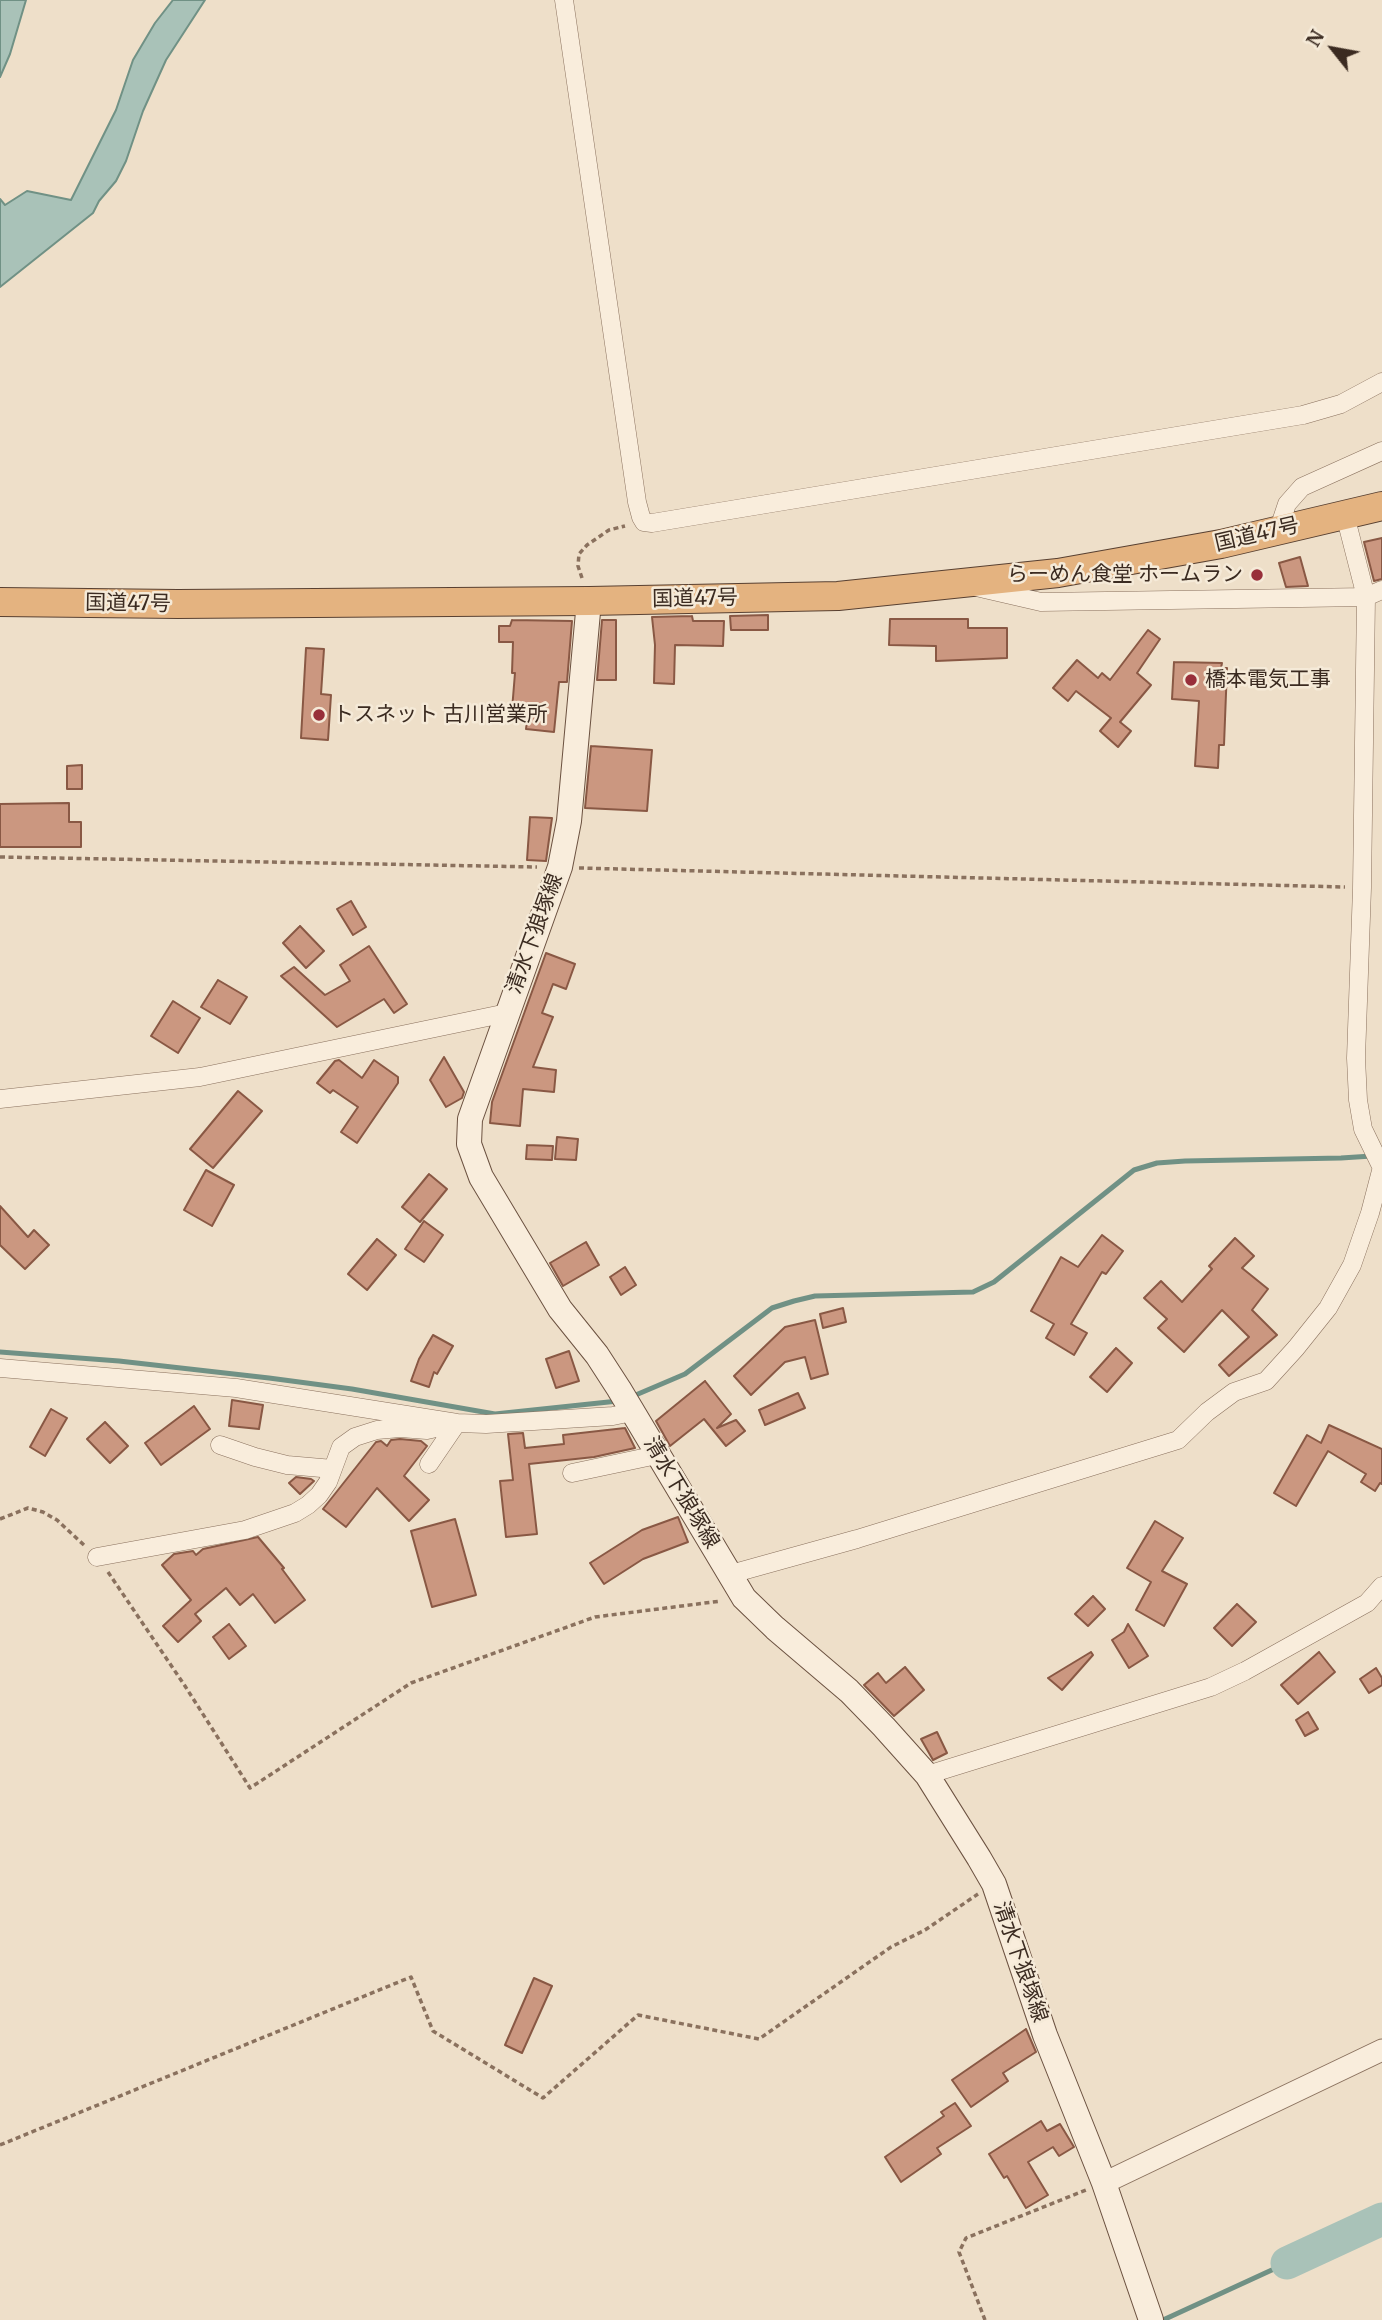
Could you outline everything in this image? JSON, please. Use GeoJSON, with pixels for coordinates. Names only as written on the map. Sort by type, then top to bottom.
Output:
{"type":"FeatureCollection","features":[{"type":"Feature","properties":{"kind":"highway","name":"国道47号"},"geometry":{"type":"LineString","coordinates":[[0,602],[192,604],[838,596],[1058,573],[1221,544],[1382,506]]}},
{"type":"Feature","properties":{"kind":"main road","name":"清水下狼塚線"},"geometry":{"type":"LineString","coordinates":[[589,601],[569,821],[560,867],[470,1119],[469,1144],[481,1177],[560,1309],[597,1355],[744,1598],[849,1691],[927,1775],[994,1884],[1045,2035],[1104,2183],[1150,2318]]}},
{"type":"Feature","properties":{"kind":"street"},"geometry":{"type":"LineString","coordinates":[[564,0],[637,502],[640,517],[644,522],[679,519],[1303,415],[1341,404],[1382,382]]}},
{"type":"Feature","properties":{"kind":"street"},"geometry":{"type":"LineString","coordinates":[[1278,531],[1287,504],[1302,487],[1382,451]]}},
{"type":"Feature","properties":{"kind":"street"},"geometry":{"type":"LineString","coordinates":[[731,1574],[869,1535],[1178,1440],[1207,1412],[1234,1392],[1266,1381],[1328,1308],[1352,1265],[1370,1213],[1379,1161],[1363,1129],[1358,1101],[1356,1058],[1374,593],[1345,515]]}},
{"type":"Feature","properties":{"kind":"street"},"geometry":{"type":"LineString","coordinates":[[963,583],[1041,602],[1374,593]]}},
{"type":"Feature","properties":{"kind":"street"},"geometry":{"type":"LineString","coordinates":[[0,1099],[200,1077],[507,1013]]}},
{"type":"Feature","properties":{"kind":"street"},"geometry":{"type":"LineString","coordinates":[[0,1368],[236,1388],[457,1423],[613,1416],[627,1403]]}},
{"type":"Feature","properties":{"kind":"street"},"geometry":{"type":"LineString","coordinates":[[429,1464],[457,1423]]}},
{"type":"Feature","properties":{"kind":"street"},"geometry":{"type":"LineString","coordinates":[[97,1558],[246,1530],[295,1513],[319,1495],[341,1447],[355,1437],[377,1430],[427,1430],[457,1423]]}},
{"type":"Feature","properties":{"kind":"street"},"geometry":{"type":"LineString","coordinates":[[220,1445],[287,1465],[333,1469]]}},
{"type":"Feature","properties":{"kind":"street"},"geometry":{"type":"LineString","coordinates":[[572,1473],[657,1455]]}},
{"type":"Feature","properties":{"kind":"street"},"geometry":{"type":"LineString","coordinates":[[927,1775],[1211,1687],[1367,1603],[1382,1587]]}},
{"type":"Feature","properties":{"kind":"street"},"geometry":{"type":"LineString","coordinates":[[1104,2183],[1382,2050]]}},
{"type":"Feature","properties":{"kind":"path"},"geometry":{"type":"LineString","coordinates":[[589,601],[578,566],[579,554],[609,530],[644,522]]}},
{"type":"Feature","properties":{"kind":"path"},"geometry":{"type":"LineString","coordinates":[[0,857],[560,867],[1362,888]]}},
{"type":"Feature","properties":{"kind":"path"},"geometry":{"type":"LineString","coordinates":[[0,1519],[28,1508],[43,1512],[57,1520],[97,1558],[250,1787],[411,1683],[595,1617],[744,1598]]}},
{"type":"Feature","properties":{"kind":"path"},"geometry":{"type":"LineString","coordinates":[[0,2145],[411,1977],[433,2031],[543,2098],[638,2015],[759,2039],[891,1947],[925,1930],[994,1884]]}},
{"type":"Feature","properties":{"kind":"path"},"geometry":{"type":"LineString","coordinates":[[985,2320],[958,2252],[966,2238],[1104,2183]]}},
{"type":"Feature","properties":{"kind":"shaded area"},"geometry":{"type":"Polygon","coordinates":[[[0,0],[26,0],[10,54],[0,77],[0,0]]]}},
{"type":"Feature","properties":{"kind":"shaded area"},"geometry":{"type":"Polygon","coordinates":[[[173,0],[205,0],[166,60],[116,181],[99,201],[93,213],[0,287],[0,199],[5,205],[27,191],[71,200],[116,110],[133,60],[155,23],[173,0]]]}},
{"type":"Feature","properties":{"kind":"building"},"geometry":{"type":"Polygon","coordinates":[[[1382,538],[1382,579],[1374,581],[1364,542],[1382,538]]]}},
{"type":"Feature","properties":{"kind":"building"},"geometry":{"type":"Polygon","coordinates":[[[1300,557],[1308,586],[1286,587],[1279,563],[1300,557]]]}},
{"type":"Feature","properties":{"kind":"building"},"geometry":{"type":"Polygon","coordinates":[[[768,615],[768,630],[731,630],[730,616],[768,615]]]}},
{"type":"Feature","properties":{"kind":"building"},"geometry":{"type":"Polygon","coordinates":[[[692,616],[693,621],[724,621],[723,646],[675,645],[674,684],[654,683],[655,645],[652,617],[692,616]]]}},
{"type":"Feature","properties":{"kind":"building"},"geometry":{"type":"Polygon","coordinates":[[[890,619],[968,619],[968,628],[1007,628],[1007,658],[936,661],[936,646],[889,645],[890,619]]]}},
{"type":"Feature","properties":{"kind":"building"},"geometry":{"type":"Polygon","coordinates":[[[512,620],[572,621],[567,682],[559,682],[554,732],[526,729],[528,712],[512,710],[515,673],[512,673],[513,642],[499,642],[499,626],[510,626],[512,620]]]}},
{"type":"Feature","properties":{"kind":"building"},"geometry":{"type":"Polygon","coordinates":[[[602,620],[616,620],[616,680],[597,680],[602,620]]]}},
{"type":"Feature","properties":{"kind":"building"},"geometry":{"type":"Polygon","coordinates":[[[1148,630],[1160,639],[1137,673],[1151,685],[1120,722],[1131,731],[1118,747],[1100,731],[1111,718],[1076,691],[1068,701],[1053,688],[1077,660],[1098,678],[1102,673],[1110,680],[1148,630]]]}},
{"type":"Feature","properties":{"kind":"building"},"geometry":{"type":"Polygon","coordinates":[[[306,648],[324,649],[321,694],[331,695],[328,740],[301,738],[306,648]]]}},
{"type":"Feature","properties":{"kind":"building"},"geometry":{"type":"Polygon","coordinates":[[[1174,662],[1222,663],[1221,668],[1227,668],[1224,745],[1219,745],[1218,768],[1195,766],[1199,701],[1172,699],[1174,662]]]}},
{"type":"Feature","properties":{"kind":"building"},"geometry":{"type":"Polygon","coordinates":[[[591,746],[652,750],[647,811],[585,808],[591,746]]]}},
{"type":"Feature","properties":{"kind":"building"},"geometry":{"type":"Polygon","coordinates":[[[82,765],[82,789],[67,789],[67,766],[82,765]]]}},
{"type":"Feature","properties":{"kind":"building"},"geometry":{"type":"Polygon","coordinates":[[[69,803],[69,822],[81,822],[81,847],[0,847],[0,804],[69,803]]]}},
{"type":"Feature","properties":{"kind":"building"},"geometry":{"type":"Polygon","coordinates":[[[530,817],[552,818],[546,861],[527,860],[530,817]]]}},
{"type":"Feature","properties":{"kind":"building"},"geometry":{"type":"Polygon","coordinates":[[[351,901],[366,927],[353,935],[337,909],[351,901]]]}},
{"type":"Feature","properties":{"kind":"building"},"geometry":{"type":"Polygon","coordinates":[[[300,926],[324,951],[306,968],[283,943],[300,926]]]}},
{"type":"Feature","properties":{"kind":"building"},"geometry":{"type":"Polygon","coordinates":[[[369,946],[407,1004],[394,1013],[384,999],[337,1027],[281,976],[294,967],[325,995],[350,981],[340,965],[369,946]]]}},
{"type":"Feature","properties":{"kind":"building"},"geometry":{"type":"Polygon","coordinates":[[[546,953],[575,964],[566,989],[553,984],[542,1013],[553,1017],[533,1067],[556,1070],[554,1092],[523,1089],[520,1126],[490,1123],[492,1102],[546,953]]]}},
{"type":"Feature","properties":{"kind":"building"},"geometry":{"type":"Polygon","coordinates":[[[218,980],[247,997],[230,1024],[201,1007],[218,980]]]}},
{"type":"Feature","properties":{"kind":"building"},"geometry":{"type":"Polygon","coordinates":[[[173,1001],[200,1018],[178,1053],[151,1036],[173,1001]]]}},
{"type":"Feature","properties":{"kind":"building"},"geometry":{"type":"Polygon","coordinates":[[[444,1057],[464,1092],[462,1098],[446,1107],[430,1080],[444,1057]]]}},
{"type":"Feature","properties":{"kind":"building"},"geometry":{"type":"Polygon","coordinates":[[[339,1060],[362,1078],[374,1060],[398,1077],[398,1083],[357,1143],[341,1132],[358,1107],[317,1083],[335,1061],[339,1060]]]}},
{"type":"Feature","properties":{"kind":"building"},"geometry":{"type":"Polygon","coordinates":[[[238,1091],[262,1111],[213,1168],[190,1149],[238,1091]]]}},
{"type":"Feature","properties":{"kind":"building"},"geometry":{"type":"Polygon","coordinates":[[[557,1137],[578,1139],[576,1160],[555,1159],[557,1137]]]}},
{"type":"Feature","properties":{"kind":"building"},"geometry":{"type":"Polygon","coordinates":[[[527,1145],[553,1146],[552,1160],[526,1159],[527,1145]]]}},
{"type":"Feature","properties":{"kind":"building"},"geometry":{"type":"Polygon","coordinates":[[[206,1170],[234,1185],[212,1226],[184,1210],[206,1170]]]}},
{"type":"Feature","properties":{"kind":"building"},"geometry":{"type":"Polygon","coordinates":[[[429,1174],[447,1189],[420,1222],[402,1207],[429,1174]]]}},
{"type":"Feature","properties":{"kind":"building"},"geometry":{"type":"Polygon","coordinates":[[[0,1206],[28,1237],[34,1230],[49,1245],[25,1269],[0,1245],[0,1206]]]}},
{"type":"Feature","properties":{"kind":"building"},"geometry":{"type":"Polygon","coordinates":[[[424,1221],[443,1235],[424,1262],[405,1249],[424,1221]]]}},
{"type":"Feature","properties":{"kind":"building"},"geometry":{"type":"Polygon","coordinates":[[[1102,1235],[1123,1251],[1106,1274],[1102,1272],[1071,1324],[1087,1333],[1074,1355],[1046,1338],[1054,1324],[1031,1311],[1061,1257],[1078,1267],[1102,1235]]]}},
{"type":"Feature","properties":{"kind":"building"},"geometry":{"type":"Polygon","coordinates":[[[1235,1238],[1254,1256],[1242,1268],[1268,1289],[1252,1310],[1277,1335],[1229,1376],[1219,1365],[1249,1337],[1222,1310],[1184,1352],[1158,1328],[1167,1319],[1144,1298],[1161,1281],[1182,1302],[1212,1269],[1209,1266],[1235,1238]]]}},
{"type":"Feature","properties":{"kind":"building"},"geometry":{"type":"Polygon","coordinates":[[[377,1239],[396,1255],[367,1290],[348,1274],[377,1239]]]}},
{"type":"Feature","properties":{"kind":"building"},"geometry":{"type":"Polygon","coordinates":[[[586,1242],[599,1265],[563,1286],[550,1263],[586,1242]]]}},
{"type":"Feature","properties":{"kind":"building"},"geometry":{"type":"Polygon","coordinates":[[[625,1267],[636,1285],[621,1295],[610,1277],[625,1267]]]}},
{"type":"Feature","properties":{"kind":"building"},"geometry":{"type":"Polygon","coordinates":[[[843,1308],[846,1322],[823,1328],[820,1314],[843,1308]]]}},
{"type":"Feature","properties":{"kind":"building"},"geometry":{"type":"Polygon","coordinates":[[[815,1320],[828,1374],[811,1379],[805,1357],[785,1362],[751,1395],[734,1376],[785,1327],[815,1320]]]}},
{"type":"Feature","properties":{"kind":"building"},"geometry":{"type":"Polygon","coordinates":[[[433,1335],[453,1346],[437,1374],[434,1372],[429,1387],[411,1381],[419,1359],[433,1335]]]}},
{"type":"Feature","properties":{"kind":"building"},"geometry":{"type":"Polygon","coordinates":[[[1116,1348],[1132,1363],[1107,1392],[1090,1377],[1116,1348]]]}},
{"type":"Feature","properties":{"kind":"building"},"geometry":{"type":"Polygon","coordinates":[[[569,1351],[579,1381],[556,1388],[546,1359],[569,1351]]]}},
{"type":"Feature","properties":{"kind":"building"},"geometry":{"type":"Polygon","coordinates":[[[705,1381],[731,1414],[717,1428],[736,1420],[745,1431],[726,1446],[704,1419],[670,1446],[656,1421],[705,1381]]]}},
{"type":"Feature","properties":{"kind":"building"},"geometry":{"type":"Polygon","coordinates":[[[798,1393],[805,1408],[765,1425],[759,1410],[798,1393]]]}},
{"type":"Feature","properties":{"kind":"building"},"geometry":{"type":"Polygon","coordinates":[[[232,1400],[263,1405],[259,1429],[229,1426],[232,1400]]]}},
{"type":"Feature","properties":{"kind":"building"},"geometry":{"type":"Polygon","coordinates":[[[194,1406],[210,1429],[161,1465],[145,1443],[194,1406]]]}},
{"type":"Feature","properties":{"kind":"building"},"geometry":{"type":"Polygon","coordinates":[[[51,1409],[67,1418],[45,1456],[30,1447],[51,1409]]]}},
{"type":"Feature","properties":{"kind":"building"},"geometry":{"type":"Polygon","coordinates":[[[105,1422],[128,1446],[110,1463],[87,1439],[105,1422]]]}},
{"type":"Feature","properties":{"kind":"building"},"geometry":{"type":"Polygon","coordinates":[[[1329,1425],[1382,1449],[1382,1484],[1380,1483],[1375,1491],[1361,1482],[1366,1474],[1328,1451],[1296,1506],[1274,1493],[1307,1435],[1321,1443],[1329,1425]]]}},
{"type":"Feature","properties":{"kind":"building"},"geometry":{"type":"Polygon","coordinates":[[[625,1428],[635,1448],[594,1457],[529,1464],[537,1534],[506,1537],[500,1481],[513,1480],[508,1434],[523,1433],[525,1448],[564,1444],[563,1435],[625,1428]]]}},
{"type":"Feature","properties":{"kind":"building"},"geometry":{"type":"Polygon","coordinates":[[[391,1440],[421,1441],[427,1446],[404,1476],[429,1500],[409,1521],[377,1488],[346,1527],[323,1509],[376,1442],[381,1441],[387,1446],[391,1440]]]}},
{"type":"Feature","properties":{"kind":"building"},"geometry":{"type":"Polygon","coordinates":[[[296,1477],[314,1481],[300,1494],[289,1483],[296,1477]]]}},
{"type":"Feature","properties":{"kind":"building"},"geometry":{"type":"Polygon","coordinates":[[[678,1517],[688,1542],[643,1559],[604,1584],[590,1563],[642,1530],[678,1517]]]}},
{"type":"Feature","properties":{"kind":"building"},"geometry":{"type":"Polygon","coordinates":[[[455,1519],[476,1595],[432,1607],[411,1531],[455,1519]]]}},
{"type":"Feature","properties":{"kind":"building"},"geometry":{"type":"Polygon","coordinates":[[[1155,1521],[1183,1538],[1162,1571],[1187,1584],[1164,1626],[1136,1610],[1151,1582],[1127,1568],[1155,1521]]]}},
{"type":"Feature","properties":{"kind":"building"},"geometry":{"type":"Polygon","coordinates":[[[258,1537],[284,1568],[282,1569],[305,1600],[275,1623],[253,1594],[240,1605],[226,1588],[195,1614],[201,1621],[178,1642],[163,1626],[191,1600],[162,1565],[174,1554],[193,1551],[196,1555],[203,1549],[258,1537]]]}},
{"type":"Feature","properties":{"kind":"building"},"geometry":{"type":"Polygon","coordinates":[[[1093,1596],[1105,1609],[1088,1626],[1075,1614],[1093,1596]]]}},
{"type":"Feature","properties":{"kind":"building"},"geometry":{"type":"Polygon","coordinates":[[[1237,1604],[1256,1622],[1232,1646],[1214,1628],[1237,1604]]]}},
{"type":"Feature","properties":{"kind":"building"},"geometry":{"type":"Polygon","coordinates":[[[229,1624],[246,1646],[229,1659],[213,1637],[229,1624]]]}},
{"type":"Feature","properties":{"kind":"building"},"geometry":{"type":"Polygon","coordinates":[[[1128,1624],[1148,1656],[1129,1668],[1112,1640],[1124,1632],[1128,1624]]]}},
{"type":"Feature","properties":{"kind":"building"},"geometry":{"type":"Polygon","coordinates":[[[1091,1652],[1093,1655],[1062,1690],[1048,1678],[1091,1652]]]}},
{"type":"Feature","properties":{"kind":"building"},"geometry":{"type":"Polygon","coordinates":[[[1319,1652],[1335,1672],[1298,1704],[1281,1685],[1319,1652]]]}},
{"type":"Feature","properties":{"kind":"building"},"geometry":{"type":"Polygon","coordinates":[[[905,1667],[924,1690],[894,1716],[864,1685],[878,1673],[886,1683],[905,1667]]]}},
{"type":"Feature","properties":{"kind":"building"},"geometry":{"type":"Polygon","coordinates":[[[1376,1668],[1382,1678],[1382,1685],[1369,1693],[1360,1679],[1376,1668]]]}},
{"type":"Feature","properties":{"kind":"building"},"geometry":{"type":"Polygon","coordinates":[[[1308,1712],[1318,1729],[1305,1736],[1296,1720],[1308,1712]]]}},
{"type":"Feature","properties":{"kind":"building"},"geometry":{"type":"Polygon","coordinates":[[[937,1732],[947,1753],[933,1760],[921,1739],[937,1732]]]}},
{"type":"Feature","properties":{"kind":"building"},"geometry":{"type":"Polygon","coordinates":[[[534,1978],[552,1986],[522,2053],[505,2045],[534,1978]]]}},
{"type":"Feature","properties":{"kind":"building"},"geometry":{"type":"Polygon","coordinates":[[[1026,2029],[1036,2052],[1003,2073],[1008,2081],[971,2107],[952,2080],[1026,2029]]]}},
{"type":"Feature","properties":{"kind":"building"},"geometry":{"type":"Polygon","coordinates":[[[955,2103],[971,2126],[937,2148],[941,2154],[901,2182],[885,2157],[944,2116],[941,2112],[955,2103]]]}},
{"type":"Feature","properties":{"kind":"building"},"geometry":{"type":"Polygon","coordinates":[[[1041,2121],[1047,2131],[1060,2124],[1074,2147],[1059,2156],[1053,2147],[1028,2162],[1048,2195],[1026,2208],[1007,2176],[1004,2178],[989,2154],[1041,2121]]]}},
{"type":"Feature","properties":{"kind":"waterway"},"geometry":{"type":"LineString","coordinates":[[631,1397],[685,1374],[772,1308],[794,1301],[815,1296],[973,1292],[994,1282],[1134,1170],[1157,1163],[1185,1161],[1372,1156]]}},
{"type":"Feature","properties":{"kind":"waterway"},"geometry":{"type":"LineString","coordinates":[[0,1352],[119,1361],[269,1378],[352,1389],[495,1414],[618,1401]]}},
{"type":"Feature","properties":{"kind":"waterway"},"geometry":{"type":"LineString","coordinates":[[1287,2263],[1382,2219]]}},
{"type":"Feature","properties":{"kind":"waterway"},"geometry":{"type":"LineString","coordinates":[[1163,2320],[1287,2263]]}},
{"type":"Feature","properties":{"kind":"place","name":"らーめん食堂 ホームラン"},"geometry":{"type":"Point","coordinates":[1257,575]}},
{"type":"Feature","properties":{"kind":"place","name":"橋本電気工事"},"geometry":{"type":"Point","coordinates":[1191,680]}},
{"type":"Feature","properties":{"kind":"place","name":"トスネット 古川営業所"},"geometry":{"type":"Point","coordinates":[319,715]}}]}
